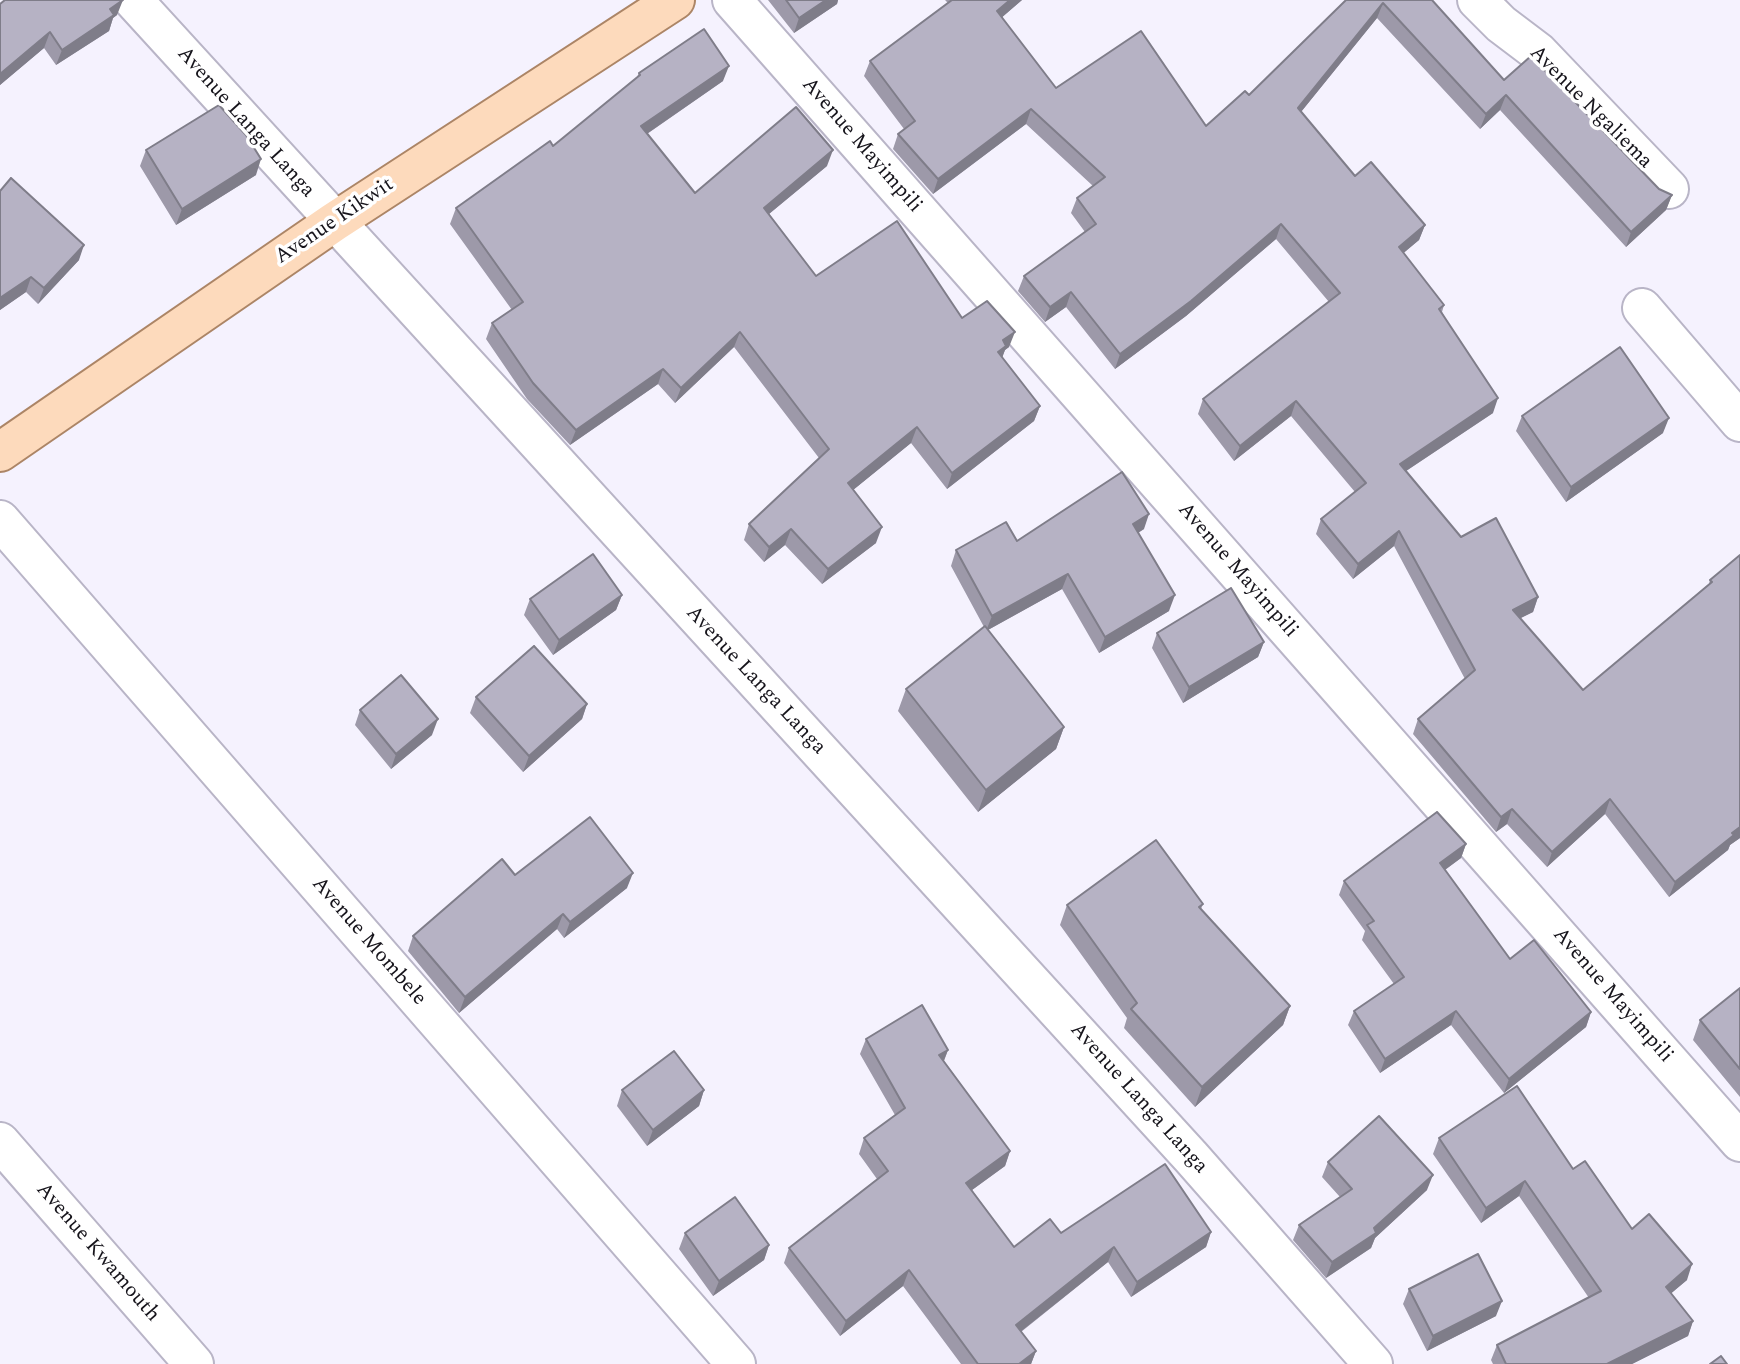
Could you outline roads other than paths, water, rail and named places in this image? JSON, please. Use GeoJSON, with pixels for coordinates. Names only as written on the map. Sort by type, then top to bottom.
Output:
{"type":"FeatureCollection","features":[{"type":"Feature","properties":{"kind":"main road","name":"Avenue Kikwit"},"geometry":{"type":"LineString","coordinates":[[0,452],[334,222],[675,0]]}},
{"type":"Feature","properties":{"kind":"street","name":"Avenue Langa Langa"},"geometry":{"type":"LineString","coordinates":[[133,0],[1191,1157],[1373,1364]]}},
{"type":"Feature","properties":{"kind":"street","name":"Avenue Mayimpili"},"geometry":{"type":"LineString","coordinates":[[732,0],[1740,1142]]}},
{"type":"Feature","properties":{"kind":"street","name":"Avenue Ngaliema"},"geometry":{"type":"LineString","coordinates":[[1477,0],[1501,24],[1538,52],[1670,190]]}},
{"type":"Feature","properties":{"kind":"street"},"geometry":{"type":"LineString","coordinates":[[1642,308],[1740,422]]}},
{"type":"Feature","properties":{"kind":"street","name":"Avenue Mombele"},"geometry":{"type":"LineString","coordinates":[[0,520],[736,1364]]}},
{"type":"Feature","properties":{"kind":"street","name":"Avenue Kwamouth"},"geometry":{"type":"LineString","coordinates":[[0,1142],[194,1364]]}}]}
